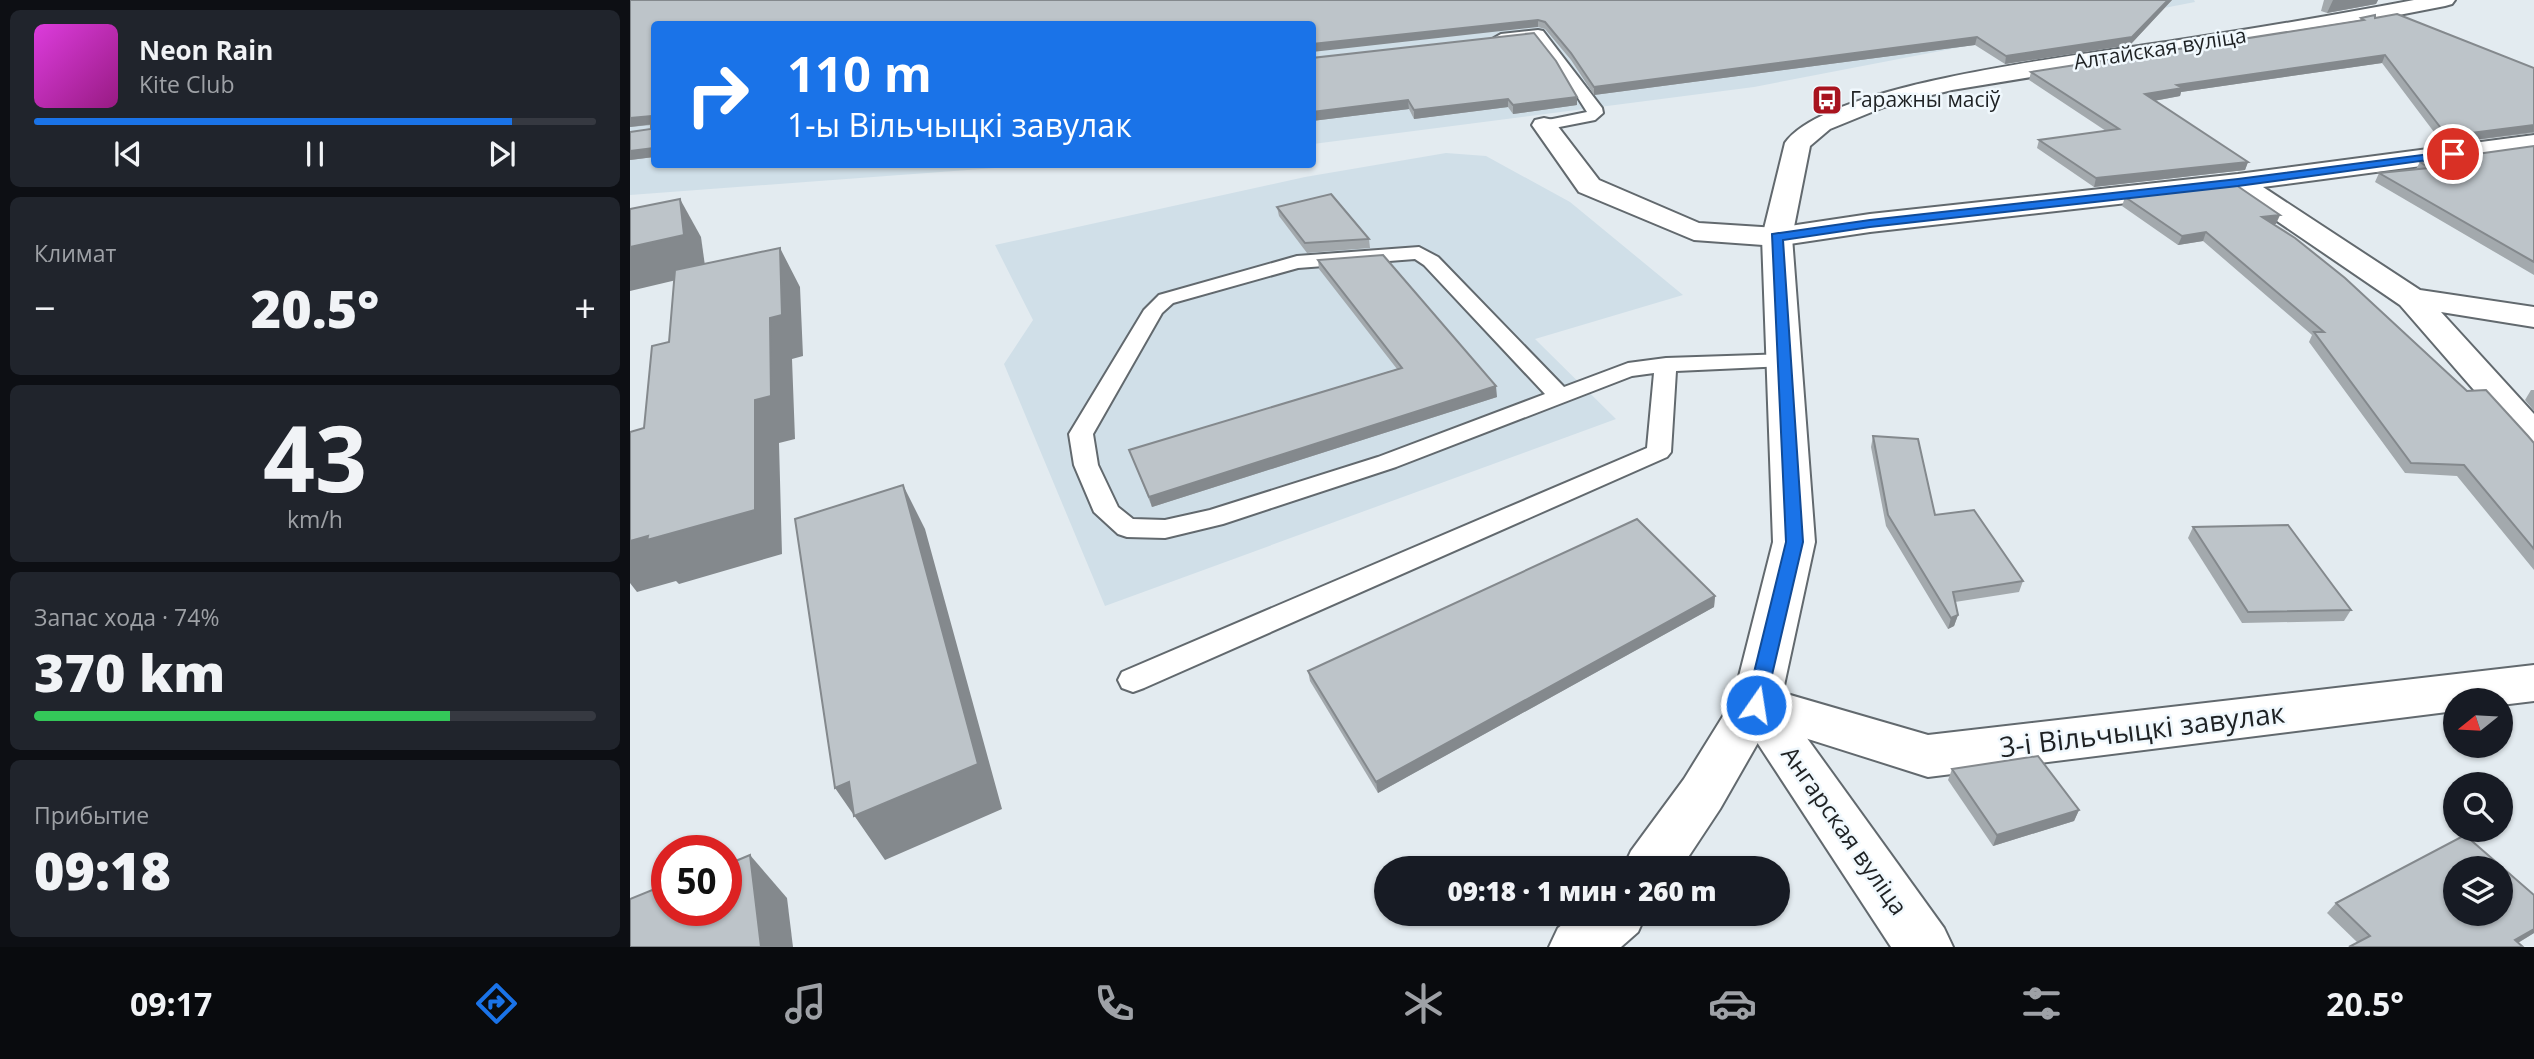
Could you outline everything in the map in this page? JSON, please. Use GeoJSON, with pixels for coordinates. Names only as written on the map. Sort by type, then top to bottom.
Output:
{"type":"FeatureCollection","features":[{"type":"Feature","properties":{"kind":"street","name":"Алтайская вуліца"},"geometry":{"type":"LineString","coordinates":[[1777,237],[1798,143],[1821,124],[1876,102],[1951,83],[2332,22],[2445,0]]}},
{"type":"Feature","properties":{"kind":"street"},"geometry":{"type":"LineString","coordinates":[[1544,125],[1589,186],[1693,231],[1777,237],[1870,223],[2238,182],[2534,143]]}},
{"type":"Feature","properties":{"kind":"street"},"geometry":{"type":"LineString","coordinates":[[2238,182],[2411,298],[2534,436]]}},
{"type":"Feature","properties":{"kind":"street"},"geometry":{"type":"LineString","coordinates":[[1658,856],[1702,794],[1756,705],[1794,542],[1777,237]]}},
{"type":"Feature","properties":{"kind":"street"},"geometry":{"type":"LineString","coordinates":[[2411,298],[2534,317]]}},
{"type":"Feature","properties":{"kind":"street","name":"3-і Вільчыцкі завулак"},"geometry":{"type":"LineString","coordinates":[[1756,705],[1928,756],[2534,682]]}},
{"type":"Feature","properties":{"kind":"street","name":"Ангарская вуліца"},"geometry":{"type":"LineString","coordinates":[[1756,705],[1924,947]]}},
{"type":"Feature","properties":{"kind":"street"},"geometry":{"type":"LineString","coordinates":[[1578,947],[1603,926]]}},
{"type":"Feature","properties":{"kind":"lane"},"geometry":{"type":"LineString","coordinates":[[1485,40],[1538,34],[1594,108],[1595,113],[1590,117],[1544,125]]}},
{"type":"Feature","properties":{"kind":"lane"},"geometry":{"type":"LineString","coordinates":[[1559,395],[1431,261],[1419,253],[1323,258],[1297,262],[1166,299],[1154,310],[1081,434],[1086,464],[1107,512],[1126,528],[1165,528],[1214,517],[1387,462],[1628,370],[1666,365],[1784,360]]}},
{"type":"Feature","properties":{"kind":"lane"},"geometry":{"type":"LineString","coordinates":[[1133,680],[1659,452],[1666,365]]}},
{"type":"Feature","properties":{"kind":"shaded area"},"geometry":{"type":"Polygon","coordinates":[[[630,0],[2195,2],[1754,87],[1316,144],[1316,21],[651,21],[651,168],[994,168],[630,195],[630,0]]]}},
{"type":"Feature","properties":{"kind":"shaded area"},"geometry":{"type":"Polygon","coordinates":[[[1446,153],[1486,156],[1570,202],[1683,295],[1535,339],[1616,419],[1105,606],[1004,364],[1033,320],[995,245],[1305,177],[1446,153]]]}},
{"type":"Feature","properties":{"kind":"building"},"geometry":{"type":"Polygon","coordinates":[[[630,0],[2168,0],[2132,37],[2006,56],[1977,37],[1594,87],[1571,53],[1545,22],[1538,20],[1316,44],[1316,21],[651,21],[651,116],[630,118],[630,0]]]}},
{"type":"Feature","properties":{"kind":"building"},"geometry":{"type":"Polygon","coordinates":[[[2397,14],[2534,68],[2534,125],[2447,136],[2385,55],[2177,85],[2183,88],[2145,94],[2248,162],[2096,178],[2039,140],[2119,129],[2031,72],[2364,20],[2361,18],[2375,15],[2375,18],[2397,14]]]}},
{"type":"Feature","properties":{"kind":"building"},"geometry":{"type":"Polygon","coordinates":[[[1534,33],[1556,61],[1577,97],[1513,105],[1508,99],[1414,110],[1408,100],[1316,112],[1316,58],[1534,33]]]}},
{"type":"Feature","properties":{"kind":"building"},"geometry":{"type":"Polygon","coordinates":[[[651,129],[651,148],[630,151],[630,132],[651,129]]]}},
{"type":"Feature","properties":{"kind":"building"},"geometry":{"type":"Polygon","coordinates":[[[2534,146],[2534,262],[2379,173],[2429,168],[2420,162],[2534,146]]]}},
{"type":"Feature","properties":{"kind":"building"},"geometry":{"type":"Polygon","coordinates":[[[2236,185],[2280,215],[2262,217],[2295,238],[2345,278],[2467,391],[2486,390],[2534,443],[2534,549],[2464,465],[2411,463],[2314,332],[2324,332],[2206,232],[2182,236],[2125,197],[2236,185]]]}},
{"type":"Feature","properties":{"kind":"building"},"geometry":{"type":"Polygon","coordinates":[[[1331,194],[1369,239],[1305,243],[1277,207],[1331,194]]]}},
{"type":"Feature","properties":{"kind":"building"},"geometry":{"type":"Polygon","coordinates":[[[680,199],[684,235],[630,247],[630,209],[680,199]]]}},
{"type":"Feature","properties":{"kind":"building"},"geometry":{"type":"Polygon","coordinates":[[[780,248],[782,315],[770,318],[771,396],[755,400],[755,510],[647,540],[648,536],[630,541],[630,432],[644,428],[652,346],[669,342],[675,270],[780,248]]]}},
{"type":"Feature","properties":{"kind":"building"},"geometry":{"type":"Polygon","coordinates":[[[1383,255],[1496,386],[1149,497],[1129,450],[1402,368],[1318,260],[1383,255]]]}},
{"type":"Feature","properties":{"kind":"building"},"geometry":{"type":"Polygon","coordinates":[[[1873,436],[1918,439],[1935,515],[1974,510],[2023,581],[1953,592],[1958,615],[1951,618],[1888,515],[1873,436]]]}},
{"type":"Feature","properties":{"kind":"building"},"geometry":{"type":"Polygon","coordinates":[[[903,485],[978,764],[854,816],[849,782],[835,788],[795,519],[903,485]]]}},
{"type":"Feature","properties":{"kind":"building"},"geometry":{"type":"Polygon","coordinates":[[[1637,519],[1715,596],[1376,782],[1308,671],[1637,519]]]}},
{"type":"Feature","properties":{"kind":"building"},"geometry":{"type":"Polygon","coordinates":[[[2288,525],[2351,610],[2248,612],[2193,527],[2288,525]]]}},
{"type":"Feature","properties":{"kind":"building"},"geometry":{"type":"Polygon","coordinates":[[[2038,756],[2079,810],[1997,835],[1952,769],[2038,756]]]}},
{"type":"Feature","properties":{"kind":"building"},"geometry":{"type":"Polygon","coordinates":[[[2452,842],[2473,842],[2489,856],[2443,856],[2443,926],[2513,926],[2513,877],[2534,895],[2534,929],[2515,940],[2523,947],[2349,947],[2370,936],[2336,903],[2452,842]]]}},
{"type":"Feature","properties":{"kind":"building"},"geometry":{"type":"Polygon","coordinates":[[[750,855],[761,947],[630,947],[630,899],[651,890],[651,926],[742,926],[742,858],[750,855]]]}},
{"type":"Feature","properties":{"kind":"place","name":"Гаражны масіў"},"geometry":{"type":"Point","coordinates":[1827,100]}},
{"type":"Feature","properties":{"kind":"route"},"geometry":{"type":"LineString","coordinates":[[1756,705],[1794,542],[1777,237],[1870,223],[2238,182],[2453,154]]}}]}
